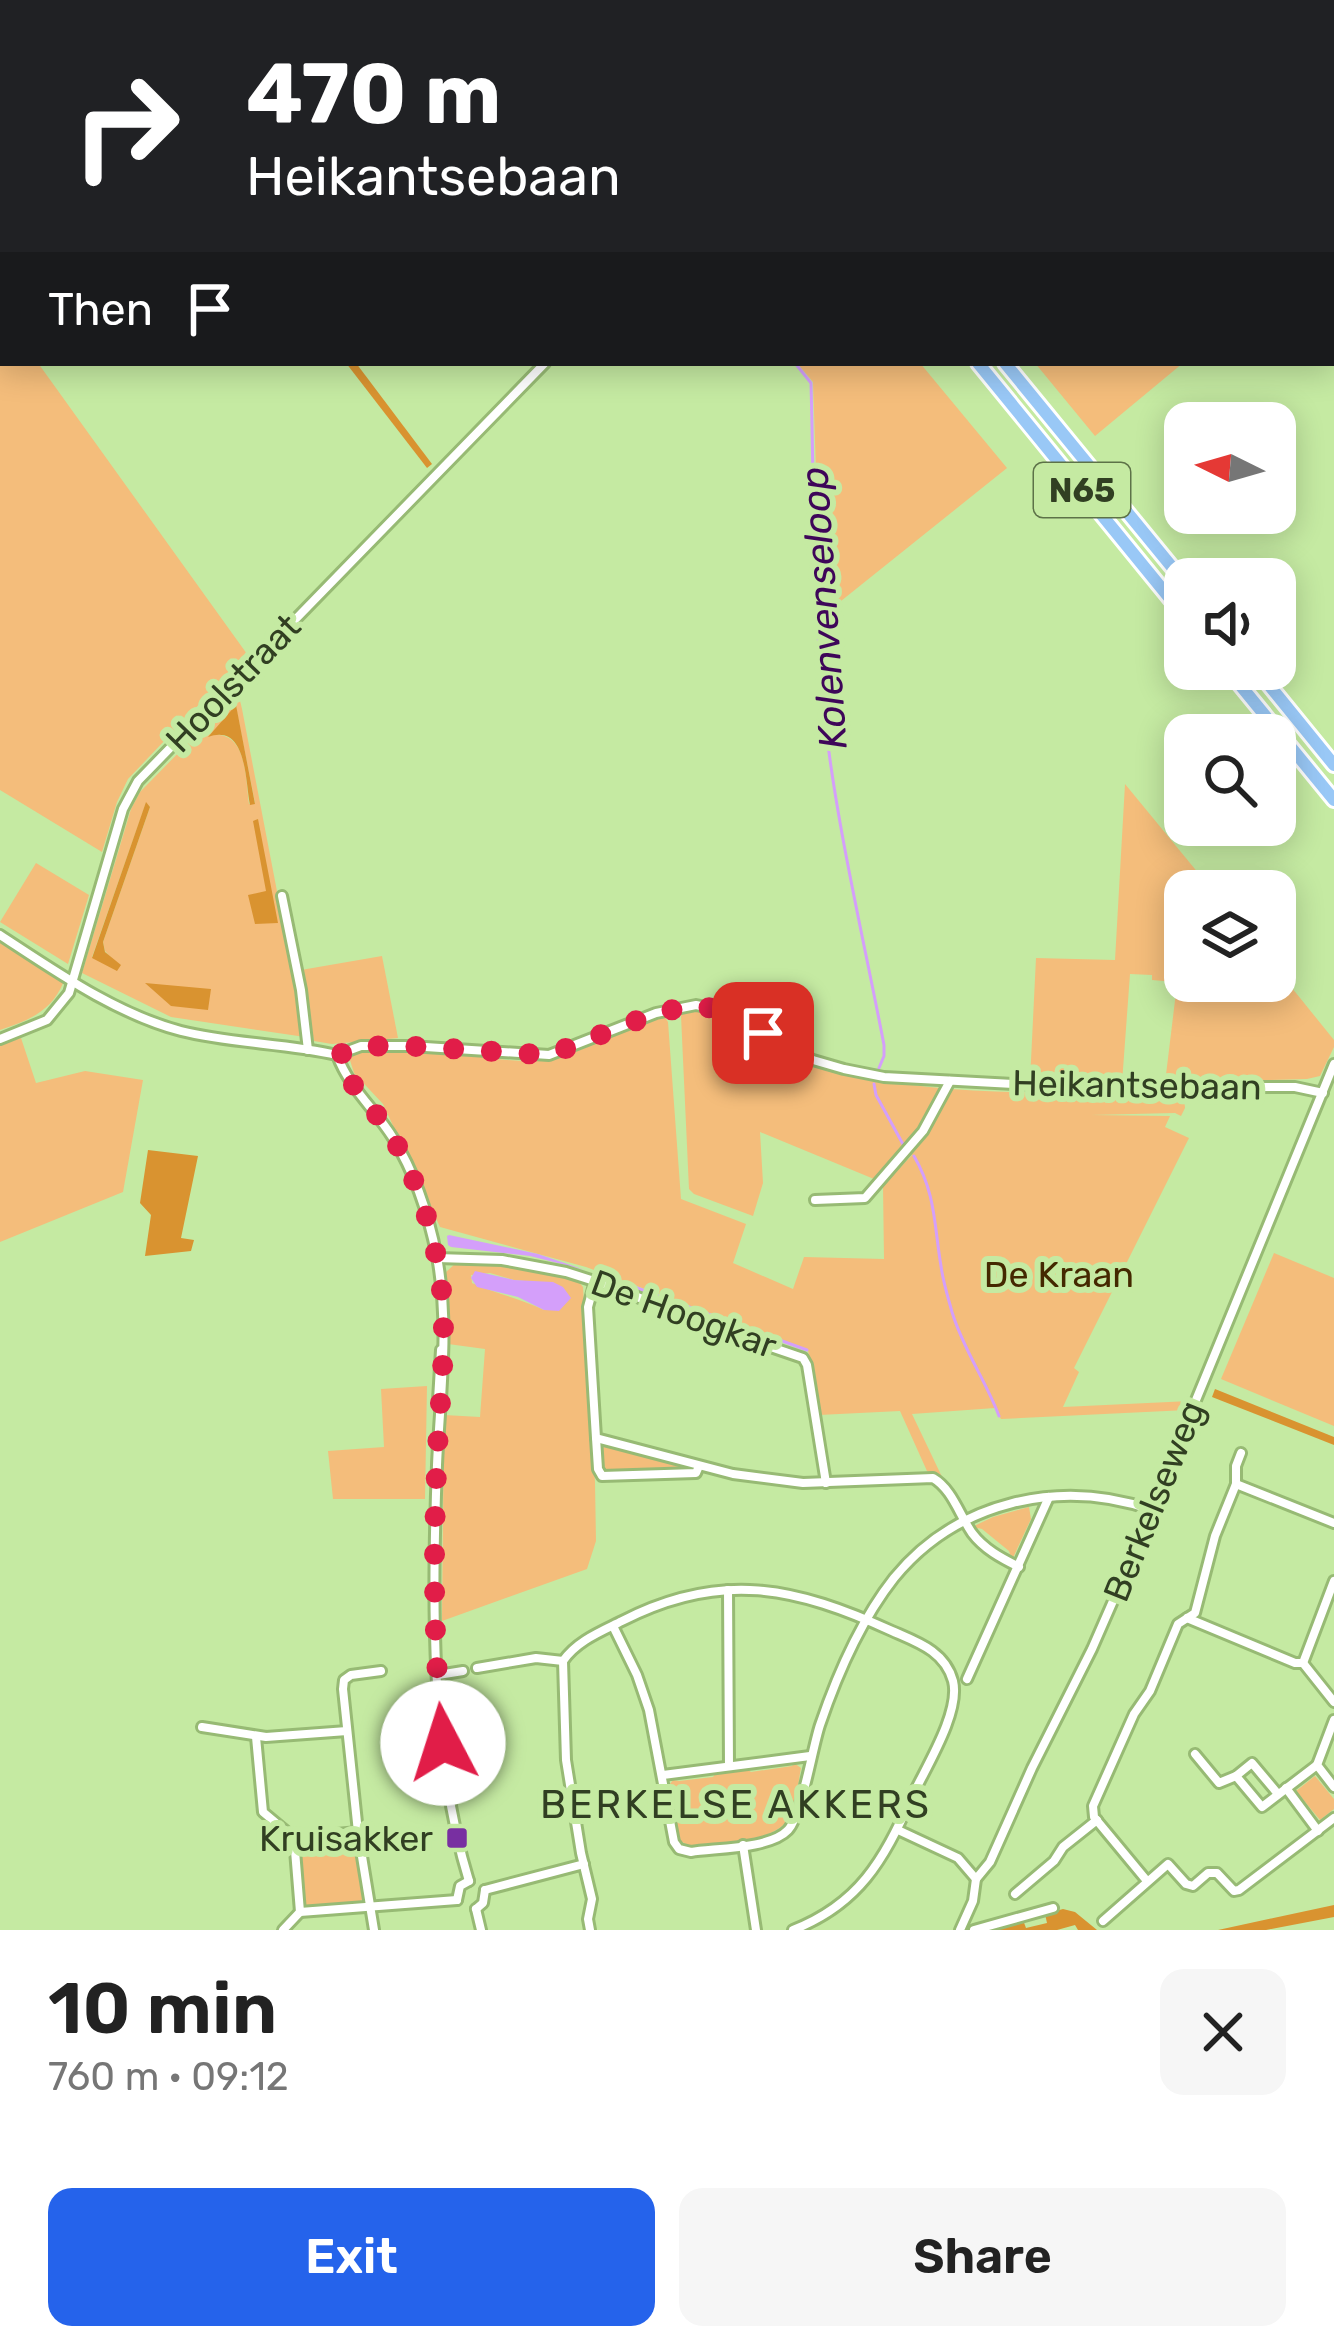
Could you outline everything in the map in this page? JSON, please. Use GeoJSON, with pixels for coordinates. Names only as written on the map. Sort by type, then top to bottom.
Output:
{"type":"FeatureCollection","features":[{"type":"Feature","properties":{"kind":"main road","name":"N65"},"geometry":{"type":"LineString","coordinates":[[980,366],[1164,591]]}},
{"type":"Feature","properties":{"kind":"main road","name":"N65"},"geometry":{"type":"LineString","coordinates":[[1007,366],[1165,558]]}},
{"type":"Feature","properties":{"kind":"main road"},"geometry":{"type":"LineString","coordinates":[[1244,690],[1334,800]]}},
{"type":"Feature","properties":{"kind":"main road"},"geometry":{"type":"LineString","coordinates":[[1273,690],[1334,765]]}},
{"type":"Feature","properties":{"kind":"street","name":"Hoolstraat"},"geometry":{"type":"LineString","coordinates":[[0,1039],[47,1020],[69,993],[122,809],[138,781],[541,366]]}},
{"type":"Feature","properties":{"kind":"street"},"geometry":{"type":"LineString","coordinates":[[282,896],[308,1050]]}},
{"type":"Feature","properties":{"kind":"street","name":"Heikantsebaan"},"geometry":{"type":"LineString","coordinates":[[0,935],[118,1005],[175,1029],[338,1055],[361,1046],[549,1055],[656,1013],[696,1005],[720,1010],[824,1064],[884,1077],[1154,1090],[1295,1088],[1323,1093]]}},
{"type":"Feature","properties":{"kind":"street"},"geometry":{"type":"LineString","coordinates":[[338,1055],[347,1079],[380,1118],[405,1160],[437,1258],[445,1357],[435,1517],[438,1675],[446,1770],[469,1881]]}},
{"type":"Feature","properties":{"kind":"street","name":"Berkelseweg"},"geometry":{"type":"LineString","coordinates":[[960,1930],[974,1901],[976,1879],[990,1862],[1092,1649],[1334,1064]]}},
{"type":"Feature","properties":{"kind":"street"},"geometry":{"type":"LineString","coordinates":[[815,1200],[865,1198],[923,1131],[950,1082]]}},
{"type":"Feature","properties":{"kind":"street","name":"De Hoogkar"},"geometry":{"type":"LineString","coordinates":[[437,1258],[486,1258],[595,1281],[803,1358],[826,1483]]}},
{"type":"Feature","properties":{"kind":"street"},"geometry":{"type":"LineString","coordinates":[[595,1281],[588,1307],[602,1476],[696,1473],[699,1466]]}},
{"type":"Feature","properties":{"kind":"street"},"geometry":{"type":"LineString","coordinates":[[596,1438],[699,1466],[803,1483],[933,1478],[944,1485],[972,1533],[992,1553],[1018,1567]]}},
{"type":"Feature","properties":{"kind":"street"},"geometry":{"type":"LineString","coordinates":[[1147,1881],[1092,1812],[1178,1624],[1195,1613],[1215,1536],[1236,1484],[1241,1453]]}},
{"type":"Feature","properties":{"kind":"street"},"geometry":{"type":"LineString","coordinates":[[1236,1484],[1334,1523]]}},
{"type":"Feature","properties":{"kind":"street"},"geometry":{"type":"LineString","coordinates":[[613,1626],[649,1710],[674,1842],[691,1852],[776,1839],[792,1826],[799,1810],[810,1756],[830,1697],[868,1620],[892,1580],[933,1541],[998,1506],[1049,1497],[1097,1496],[1152,1510]]}},
{"type":"Feature","properties":{"kind":"street"},"geometry":{"type":"LineString","coordinates":[[967,1679],[1049,1497]]}},
{"type":"Feature","properties":{"kind":"street"},"geometry":{"type":"LineString","coordinates":[[1303,1663],[1334,1581]]}},
{"type":"Feature","properties":{"kind":"street"},"geometry":{"type":"LineString","coordinates":[[728,1590],[729,1766]]}},
{"type":"Feature","properties":{"kind":"street"},"geometry":{"type":"LineString","coordinates":[[590,1930],[592,1899],[566,1760],[563,1661],[578,1644],[678,1598],[728,1590],[807,1597],[868,1620],[931,1649],[954,1686],[950,1716],[880,1862],[851,1896],[793,1930]]}},
{"type":"Feature","properties":{"kind":"street"},"geometry":{"type":"LineString","coordinates":[[1187,1618],[1303,1663]]}},
{"type":"Feature","properties":{"kind":"street"},"geometry":{"type":"LineString","coordinates":[[477,1669],[536,1658],[563,1661]]}},
{"type":"Feature","properties":{"kind":"street"},"geometry":{"type":"LineString","coordinates":[[1303,1663],[1334,1702]]}},
{"type":"Feature","properties":{"kind":"street"},"geometry":{"type":"LineString","coordinates":[[374,1930],[358,1832],[344,1680],[382,1671]]}},
{"type":"Feature","properties":{"kind":"street"},"geometry":{"type":"LineString","coordinates":[[438,1675],[463,1671]]}},
{"type":"Feature","properties":{"kind":"street"},"geometry":{"type":"LineString","coordinates":[[1236,1776],[1262,1807],[1317,1765],[1334,1722]]}},
{"type":"Feature","properties":{"kind":"street"},"geometry":{"type":"LineString","coordinates":[[202,1727],[256,1737],[347,1730]]}},
{"type":"Feature","properties":{"kind":"street"},"geometry":{"type":"LineString","coordinates":[[256,1737],[263,1812],[294,1838],[358,1832]]}},
{"type":"Feature","properties":{"kind":"street"},"geometry":{"type":"LineString","coordinates":[[1195,1754],[1219,1783],[1252,1763],[1318,1831]]}},
{"type":"Feature","properties":{"kind":"street"},"geometry":{"type":"LineString","coordinates":[[662,1774],[810,1756]]}},
{"type":"Feature","properties":{"kind":"street"},"geometry":{"type":"LineString","coordinates":[[1317,1765],[1334,1787]]}},
{"type":"Feature","properties":{"kind":"street"},"geometry":{"type":"LineString","coordinates":[[1103,1921],[1168,1864],[1186,1885],[1193,1886],[1208,1873],[1239,1890],[1334,1819]]}},
{"type":"Feature","properties":{"kind":"street"},"geometry":{"type":"LineString","coordinates":[[1016,1894],[1097,1820]]}},
{"type":"Feature","properties":{"kind":"street"},"geometry":{"type":"LineString","coordinates":[[897,1829],[958,1858],[976,1879]]}},
{"type":"Feature","properties":{"kind":"street"},"geometry":{"type":"LineString","coordinates":[[294,1838],[300,1912]]}},
{"type":"Feature","properties":{"kind":"street"},"geometry":{"type":"LineString","coordinates":[[743,1845],[756,1930]]}},
{"type":"Feature","properties":{"kind":"street"},"geometry":{"type":"LineString","coordinates":[[485,1890],[584,1864]]}},
{"type":"Feature","properties":{"kind":"street"},"geometry":{"type":"LineString","coordinates":[[469,1881],[480,1883],[485,1890],[484,1903],[476,1909],[458,1900],[460,1886],[469,1881]]}},
{"type":"Feature","properties":{"kind":"street"},"geometry":{"type":"LineString","coordinates":[[284,1930],[300,1912],[458,1900]]}},
{"type":"Feature","properties":{"kind":"street"},"geometry":{"type":"LineString","coordinates":[[974,1930],[1053,1908]]}},
{"type":"Feature","properties":{"kind":"street"},"geometry":{"type":"LineString","coordinates":[[476,1909],[482,1930]]}},
{"type":"Feature","properties":{"kind":"green space"},"geometry":{"type":"Polygon","coordinates":[[[0,366],[40,366],[247,654],[128,779],[102,852],[0,790],[0,366]]]}},
{"type":"Feature","properties":{"kind":"green space"},"geometry":{"type":"Polygon","coordinates":[[[800,366],[922,366],[1007,468],[821,617],[813,382],[800,366]]]}},
{"type":"Feature","properties":{"kind":"green space"},"geometry":{"type":"Polygon","coordinates":[[[1037,366],[1179,366],[1095,436],[1037,366]]]}},
{"type":"Feature","properties":{"kind":"green space"},"geometry":{"type":"Polygon","coordinates":[[[238,692],[305,1037],[171,1017],[82,973],[140,792],[238,692]],[[236,707],[210,735],[222,735],[238,748],[249,804],[254,804],[255,803],[236,707]],[[146,803],[92,957],[113,960],[103,942],[150,807],[146,803]]]}},
{"type":"Feature","properties":{"kind":"green space"},"geometry":{"type":"Polygon","coordinates":[[[1125,784],[1164,831],[1164,846],[1176,846],[1196,870],[1164,870],[1164,981],[1130,974],[1122,1083],[1030,1081],[1036,958],[1115,960],[1125,784]]]}},
{"type":"Feature","properties":{"kind":"green space"},"geometry":{"type":"Polygon","coordinates":[[[36,863],[89,895],[68,964],[0,922],[36,863]]]}},
{"type":"Feature","properties":{"kind":"green space"},"geometry":{"type":"Polygon","coordinates":[[[0,939],[64,981],[39,1013],[0,1030],[0,939]]]}},
{"type":"Feature","properties":{"kind":"green space"},"geometry":{"type":"Polygon","coordinates":[[[382,956],[398,1038],[332,1044],[314,1041],[301,970],[382,956]]]}},
{"type":"Feature","properties":{"kind":"green space"},"geometry":{"type":"Polygon","coordinates":[[[1296,993],[1334,1040],[1320,1076],[1165,1083],[1175,1002],[1296,1002],[1296,993]]]}},
{"type":"Feature","properties":{"kind":"green space","name":"De Kraan"},"geometry":{"type":"Polygon","coordinates":[[[702,1010],[739,1023],[826,1067],[885,1081],[970,1090],[1184,1097],[1181,1116],[1091,1115],[1170,1116],[1165,1127],[1189,1138],[1074,1368],[1079,1372],[1063,1407],[1190,1401],[1187,1410],[1001,1419],[995,1408],[912,1414],[943,1479],[927,1471],[900,1411],[819,1415],[808,1350],[586,1267],[440,1227],[383,1104],[354,1073],[349,1057],[417,1049],[535,1061],[565,1055],[664,1016],[681,1199],[746,1224],[733,1263],[793,1289],[804,1257],[884,1259],[883,1186],[912,1155],[908,1146],[874,1179],[760,1132],[763,1183],[753,1216],[689,1189],[681,1016],[683,1011],[702,1010]]]}},
{"type":"Feature","properties":{"kind":"green space"},"geometry":{"type":"Polygon","coordinates":[[[21,1038],[36,1083],[85,1071],[143,1080],[123,1192],[0,1242],[0,1045],[21,1038]]]}},
{"type":"Feature","properties":{"kind":"green space"},"geometry":{"type":"Polygon","coordinates":[[[1274,1253],[1334,1278],[1334,1426],[1221,1379],[1274,1253]]]}},
{"type":"Feature","properties":{"kind":"green space"},"geometry":{"type":"Polygon","coordinates":[[[457,1262],[520,1267],[577,1280],[583,1287],[596,1541],[587,1569],[442,1621],[444,1415],[480,1417],[485,1349],[448,1344],[445,1273],[457,1262]],[[490,1273],[471,1275],[472,1283],[544,1310],[534,1282],[490,1273]]]}},
{"type":"Feature","properties":{"kind":"green space"},"geometry":{"type":"Polygon","coordinates":[[[427,1386],[425,1499],[333,1499],[328,1451],[384,1447],[381,1389],[427,1386]]]}},
{"type":"Feature","properties":{"kind":"green space"},"geometry":{"type":"Polygon","coordinates":[[[601,1446],[690,1469],[606,1473],[601,1446]]]}},
{"type":"Feature","properties":{"kind":"green space"},"geometry":{"type":"Polygon","coordinates":[[[1029,1507],[1031,1519],[1012,1560],[1009,1551],[982,1529],[972,1527],[993,1517],[1029,1507]]]}},
{"type":"Feature","properties":{"kind":"green space"},"geometry":{"type":"Polygon","coordinates":[[[794,1763],[801,1768],[792,1811],[773,1832],[690,1846],[680,1841],[673,1780],[794,1763]]]}},
{"type":"Feature","properties":{"kind":"green space"},"geometry":{"type":"Polygon","coordinates":[[[1315,1776],[1334,1799],[1334,1809],[1320,1820],[1296,1791],[1315,1776]]]}},
{"type":"Feature","properties":{"kind":"green space"},"geometry":{"type":"Polygon","coordinates":[[[348,1837],[356,1844],[365,1896],[357,1905],[306,1907],[298,1847],[307,1840],[348,1837]]]}},
{"type":"Feature","properties":{"kind":"shaded area"},"geometry":{"type":"Polygon","coordinates":[[[348,366],[358,366],[432,464],[427,468],[348,366]]]}},
{"type":"Feature","properties":{"kind":"shaded area"},"geometry":{"type":"Polygon","coordinates":[[[236,705],[255,804],[250,805],[237,746],[221,735],[208,737],[236,705]]]}},
{"type":"Feature","properties":{"kind":"shaded area"},"geometry":{"type":"Polygon","coordinates":[[[146,802],[150,807],[103,942],[105,952],[121,965],[117,971],[92,958],[146,802]]]}},
{"type":"Feature","properties":{"kind":"shaded area"},"geometry":{"type":"Polygon","coordinates":[[[258,819],[278,923],[255,924],[248,895],[266,891],[253,821],[258,819]]]}},
{"type":"Feature","properties":{"kind":"shaded area"},"geometry":{"type":"Polygon","coordinates":[[[145,983],[211,989],[208,1010],[171,1006],[145,983]]]}},
{"type":"Feature","properties":{"kind":"shaded area"},"geometry":{"type":"Polygon","coordinates":[[[148,1150],[198,1156],[181,1238],[194,1240],[191,1251],[145,1256],[151,1215],[140,1203],[148,1150]]]}},
{"type":"Feature","properties":{"kind":"shaded area"},"geometry":{"type":"Polygon","coordinates":[[[449,1235],[538,1254],[585,1270],[530,1256],[451,1247],[449,1235]]]}},
{"type":"Feature","properties":{"kind":"shaded area"},"geometry":{"type":"Polygon","coordinates":[[[475,1271],[553,1282],[571,1298],[559,1311],[544,1310],[518,1297],[477,1287],[471,1278],[475,1271]]]}},
{"type":"Feature","properties":{"kind":"shaded area"},"geometry":{"type":"Polygon","coordinates":[[[1215,1389],[1334,1437],[1334,1445],[1212,1397],[1215,1389]]]}},
{"type":"Feature","properties":{"kind":"shaded area"},"geometry":{"type":"Polygon","coordinates":[[[1334,1905],[1334,1917],[1266,1930],[1218,1930],[1334,1905]]]}},
{"type":"Feature","properties":{"kind":"shaded area"},"geometry":{"type":"Polygon","coordinates":[[[1063,1909],[1075,1912],[1097,1930],[1078,1930],[1075,1925],[1057,1930],[987,1930],[1023,1920],[1026,1928],[1047,1923],[1045,1914],[1063,1909]]]}},
{"type":"Feature","properties":{"kind":"waterway","name":"Kolenvenseloop"},"geometry":{"type":"LineString","coordinates":[[797,366],[811,383],[824,712],[843,838],[884,1045],[879,1068]]}},
{"type":"Feature","properties":{"kind":"waterway","name":"Kolenvenseloop"},"geometry":{"type":"LineString","coordinates":[[874,1084],[904,1146]]}},
{"type":"Feature","properties":{"kind":"waterway","name":"Kolenvenseloop"},"geometry":{"type":"LineString","coordinates":[[914,1156],[930,1197],[952,1312],[999,1416]]}},
{"type":"Feature","properties":{"kind":"waterway"},"geometry":{"type":"LineString","coordinates":[[596,1273],[807,1350]]}},
{"type":"Feature","properties":{"kind":"place","name":"Kruisakker"},"geometry":{"type":"Point","coordinates":[457,1838]}},
{"type":"Feature","properties":{"kind":"district","name":"BERKELSE AKKERS"},"geometry":{"type":"Point","coordinates":[736,1805]}},
{"type":"Feature","properties":{"kind":"route"},"geometry":{"type":"LineString","coordinates":[[443,1743],[435,1517],[445,1357],[437,1258],[405,1160],[380,1118],[347,1079],[338,1055],[361,1046],[549,1055],[656,1013],[696,1005],[720,1010],[763,1033]]}}]}
